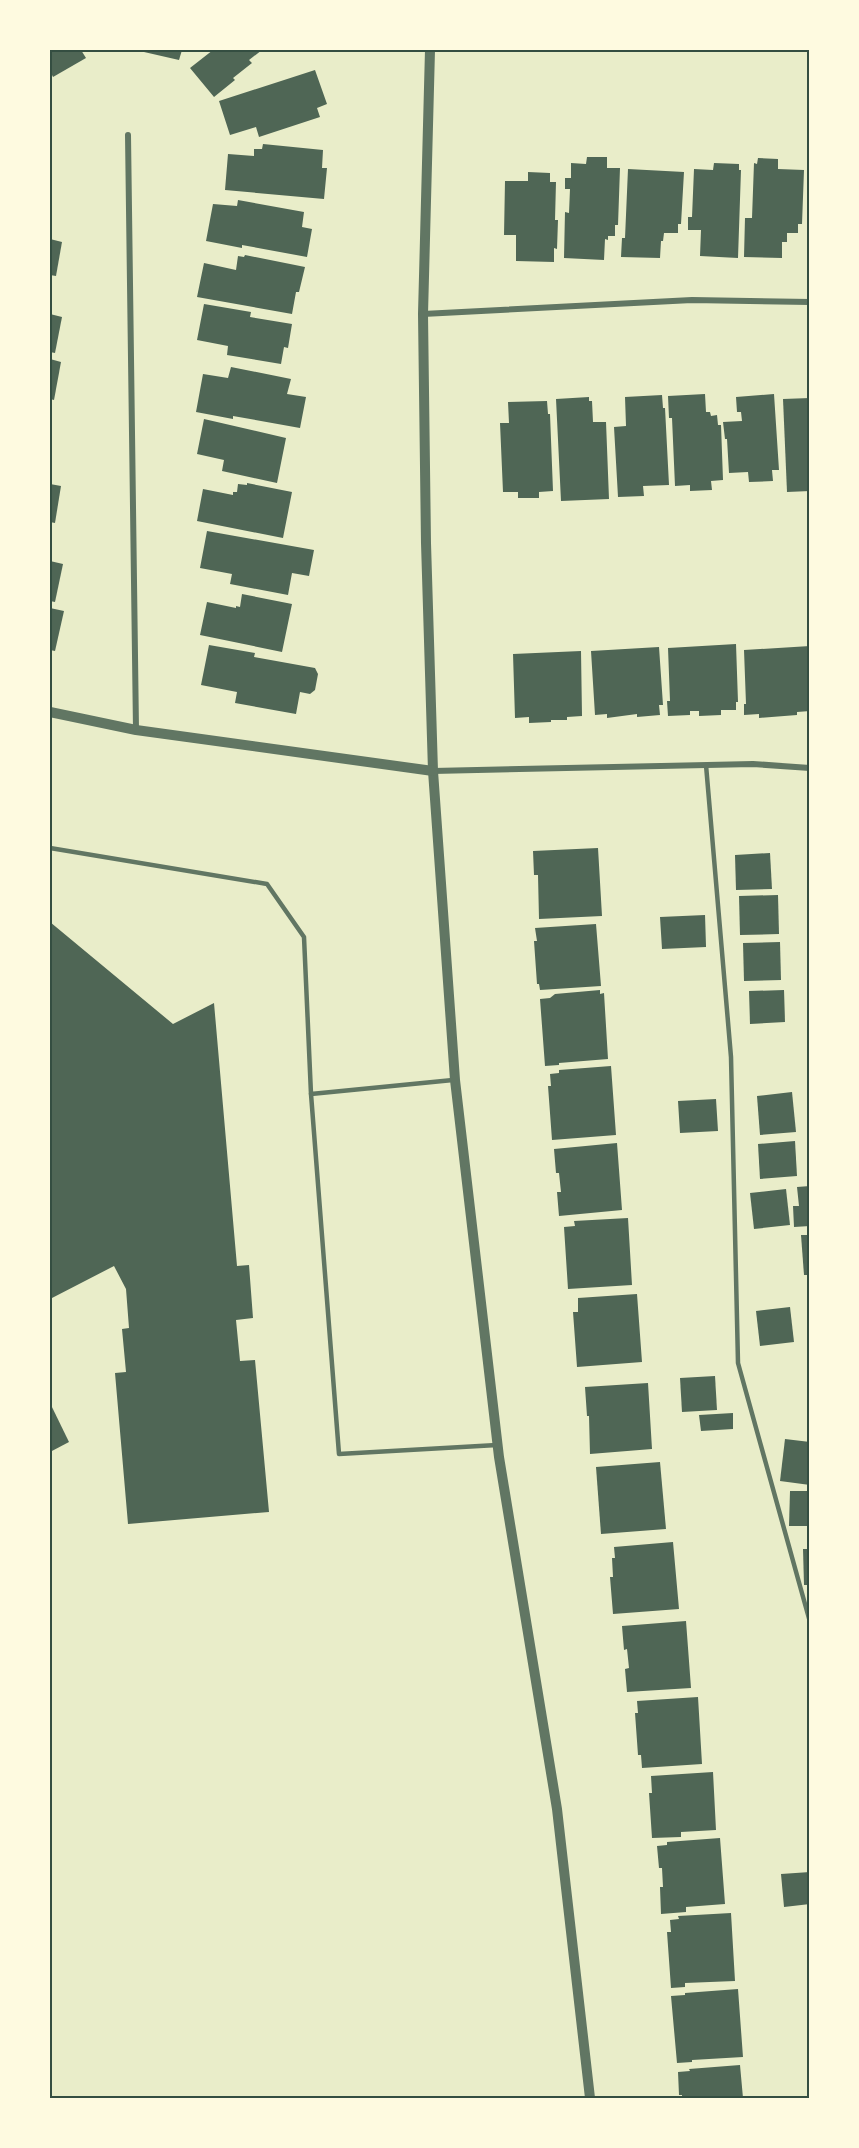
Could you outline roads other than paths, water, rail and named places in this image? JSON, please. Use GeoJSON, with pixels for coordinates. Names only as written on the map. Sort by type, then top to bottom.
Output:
{"type":"FeatureCollection","features":[{"type":"Feature","properties":{"kind":"street"},"geometry":{"type":"LineString","coordinates":[[429,50],[423,314],[426,543],[433,771],[455,1080],[498,1445],[558,1809],[590,2098]]}},
{"type":"Feature","properties":{"kind":"street"},"geometry":{"type":"LineString","coordinates":[[128,135],[136,730]]}},
{"type":"Feature","properties":{"kind":"street"},"geometry":{"type":"LineString","coordinates":[[423,314],[692,300],[810,302]]}},
{"type":"Feature","properties":{"kind":"street"},"geometry":{"type":"LineString","coordinates":[[50,712],[136,730],[433,771],[753,764],[810,768]]}},
{"type":"Feature","properties":{"kind":"lane"},"geometry":{"type":"LineString","coordinates":[[706,765],[731,1057],[738,1363],[810,1622]]}},
{"type":"Feature","properties":{"kind":"lane"},"geometry":{"type":"LineString","coordinates":[[50,848],[267,884],[304,937],[311,1094],[339,1454],[498,1445]]}},
{"type":"Feature","properties":{"kind":"lane"},"geometry":{"type":"LineString","coordinates":[[311,1094],[455,1080]]}}]}
